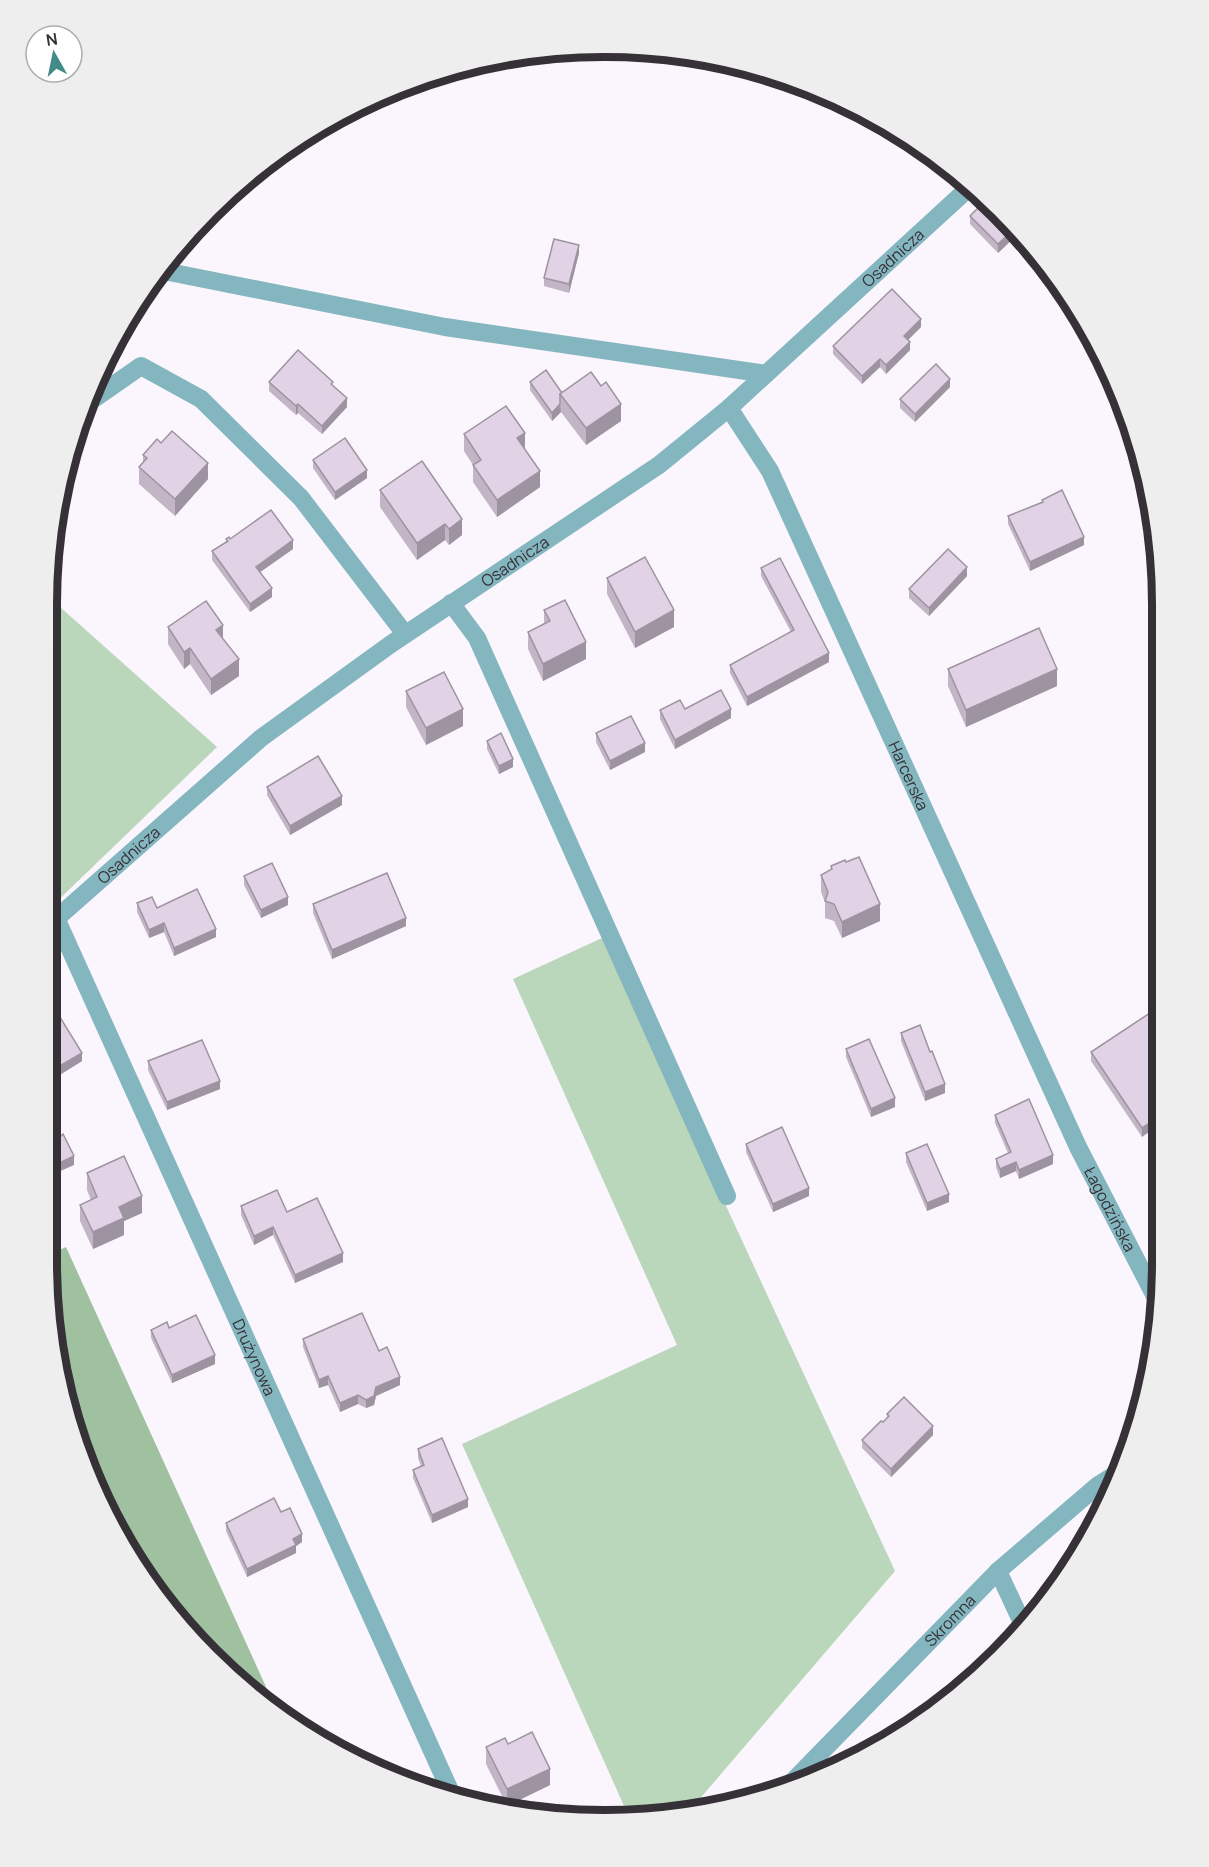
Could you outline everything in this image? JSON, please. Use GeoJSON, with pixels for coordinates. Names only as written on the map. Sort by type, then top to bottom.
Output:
{"type":"FeatureCollection","features":[{"type":"Feature","properties":{"kind":"street","name":"Osadnicza"},"geometry":{"type":"LineString","coordinates":[[57,917],[261,738],[405,634],[659,465],[729,408],[964,192]]}},
{"type":"Feature","properties":{"kind":"street"},"geometry":{"type":"LineString","coordinates":[[169,272],[445,327],[766,374]]}},
{"type":"Feature","properties":{"kind":"street"},"geometry":{"type":"LineString","coordinates":[[99,395],[141,366],[201,399],[301,498],[405,634]]}},
{"type":"Feature","properties":{"kind":"street","name":"Harcerska"},"geometry":{"type":"LineString","coordinates":[[729,408],[770,471],[1078,1147]]}},
{"type":"Feature","properties":{"kind":"street"},"geometry":{"type":"LineString","coordinates":[[451,603],[477,638],[727,1196]]}},
{"type":"Feature","properties":{"kind":"street","name":"Drużynowa"},"geometry":{"type":"LineString","coordinates":[[57,932],[448,1787]]}},
{"type":"Feature","properties":{"kind":"street","name":"Łagodzińska"},"geometry":{"type":"LineString","coordinates":[[1078,1147],[1151,1289]]}},
{"type":"Feature","properties":{"kind":"street","name":"Skromna"},"geometry":{"type":"LineString","coordinates":[[801,1773],[998,1571],[1107,1480]]}},
{"type":"Feature","properties":{"kind":"street"},"geometry":{"type":"LineString","coordinates":[[998,1571],[1020,1618]]}},
{"type":"Feature","properties":{"kind":"green space"},"geometry":{"type":"Polygon","coordinates":[[[57,604],[217,747],[57,901],[57,604]]]}},
{"type":"Feature","properties":{"kind":"green space"},"geometry":{"type":"Polygon","coordinates":[[[602,938],[895,1571],[698,1801],[626,1809],[462,1444],[677,1345],[513,979],[602,938]]]}},
{"type":"Feature","properties":{"kind":"green space"},"geometry":{"type":"Polygon","coordinates":[[[66,1247],[270,1696],[217,1650],[170,1596],[149,1567],[113,1505],[86,1438],[68,1369],[58,1298],[57,1251],[66,1247]]]}},
{"type":"Feature","properties":{"kind":"building"},"geometry":{"type":"Polygon","coordinates":[[[980,206],[1008,235],[998,244],[970,216],[980,206]]]}},
{"type":"Feature","properties":{"kind":"building"},"geometry":{"type":"Polygon","coordinates":[[[554,239],[579,245],[569,284],[544,278],[554,239]]]}},
{"type":"Feature","properties":{"kind":"building"},"geometry":{"type":"Polygon","coordinates":[[[892,289],[921,319],[904,336],[910,342],[886,365],[880,359],[862,376],[833,346],[892,289]]]}},
{"type":"Feature","properties":{"kind":"building"},"geometry":{"type":"Polygon","coordinates":[[[298,350],[347,398],[322,426],[269,382],[298,350]]]}},
{"type":"Feature","properties":{"kind":"building"},"geometry":{"type":"Polygon","coordinates":[[[936,364],[950,379],[915,414],[900,399],[936,364]]]}},
{"type":"Feature","properties":{"kind":"building"},"geometry":{"type":"Polygon","coordinates":[[[546,370],[562,393],[560,404],[552,413],[530,382],[546,370]]]}},
{"type":"Feature","properties":{"kind":"building"},"geometry":{"type":"Polygon","coordinates":[[[591,372],[601,386],[606,382],[621,404],[586,428],[560,394],[591,372]]]}},
{"type":"Feature","properties":{"kind":"building"},"geometry":{"type":"Polygon","coordinates":[[[506,406],[525,433],[517,438],[540,471],[497,500],[473,465],[481,460],[464,434],[506,406]]]}},
{"type":"Feature","properties":{"kind":"building"},"geometry":{"type":"Polygon","coordinates":[[[172,431],[208,463],[175,499],[139,467],[147,458],[143,455],[157,439],[161,443],[172,431]]]}},
{"type":"Feature","properties":{"kind":"building"},"geometry":{"type":"Polygon","coordinates":[[[345,438],[367,470],[335,492],[313,460],[345,438]]]}},
{"type":"Feature","properties":{"kind":"building"},"geometry":{"type":"Polygon","coordinates":[[[422,461],[462,519],[449,529],[445,524],[417,543],[380,490],[422,461]]]}},
{"type":"Feature","properties":{"kind":"building"},"geometry":{"type":"Polygon","coordinates":[[[1062,490],[1084,537],[1030,562],[1008,516],[1043,502],[1042,500],[1062,490]]]}},
{"type":"Feature","properties":{"kind":"building"},"geometry":{"type":"Polygon","coordinates":[[[271,510],[293,540],[256,567],[272,588],[250,604],[212,551],[228,541],[226,539],[229,537],[230,539],[271,510]]]}},
{"type":"Feature","properties":{"kind":"building"},"geometry":{"type":"Polygon","coordinates":[[[948,549],[967,567],[929,608],[909,589],[948,549]]]}},
{"type":"Feature","properties":{"kind":"building"},"geometry":{"type":"Polygon","coordinates":[[[645,557],[674,610],[635,632],[607,578],[645,557]]]}},
{"type":"Feature","properties":{"kind":"building"},"geometry":{"type":"Polygon","coordinates":[[[780,558],[829,653],[747,697],[730,665],[794,630],[761,568],[780,558]]]}},
{"type":"Feature","properties":{"kind":"building"},"geometry":{"type":"Polygon","coordinates":[[[565,600],[586,642],[543,664],[528,632],[550,621],[544,610],[565,600]]]}},
{"type":"Feature","properties":{"kind":"building"},"geometry":{"type":"Polygon","coordinates":[[[206,601],[223,625],[216,630],[239,659],[211,679],[190,648],[184,652],[168,627],[206,601]]]}},
{"type":"Feature","properties":{"kind":"building"},"geometry":{"type":"Polygon","coordinates":[[[1039,628],[1057,669],[966,710],[948,669],[1039,628]]]}},
{"type":"Feature","properties":{"kind":"building"},"geometry":{"type":"Polygon","coordinates":[[[444,672],[463,709],[426,728],[406,691],[444,672]]]}},
{"type":"Feature","properties":{"kind":"building"},"geometry":{"type":"Polygon","coordinates":[[[721,690],[731,709],[675,740],[660,710],[680,700],[685,709],[721,690]]]}},
{"type":"Feature","properties":{"kind":"building"},"geometry":{"type":"Polygon","coordinates":[[[631,716],[645,743],[610,761],[596,733],[631,716]]]}},
{"type":"Feature","properties":{"kind":"building"},"geometry":{"type":"Polygon","coordinates":[[[501,733],[513,759],[499,766],[487,741],[501,733]]]}},
{"type":"Feature","properties":{"kind":"building"},"geometry":{"type":"Polygon","coordinates":[[[318,756],[342,796],[290,826],[267,787],[318,756]]]}},
{"type":"Feature","properties":{"kind":"building"},"geometry":{"type":"Polygon","coordinates":[[[859,857],[880,904],[842,922],[834,904],[825,901],[828,892],[821,875],[832,869],[831,866],[859,857]]]}},
{"type":"Feature","properties":{"kind":"building"},"geometry":{"type":"Polygon","coordinates":[[[272,863],[288,897],[261,910],[244,876],[272,863]]]}},
{"type":"Feature","properties":{"kind":"building"},"geometry":{"type":"Polygon","coordinates":[[[387,873],[406,918],[332,950],[313,904],[387,873]]]}},
{"type":"Feature","properties":{"kind":"building"},"geometry":{"type":"Polygon","coordinates":[[[197,889],[216,929],[174,948],[164,923],[149,930],[137,903],[152,897],[157,908],[197,889]]]}},
{"type":"Feature","properties":{"kind":"building"},"geometry":{"type":"Polygon","coordinates":[[[57,1012],[82,1053],[58,1067],[57,1065],[57,1012]]]}},
{"type":"Feature","properties":{"kind":"building"},"geometry":{"type":"Polygon","coordinates":[[[1152,1012],[1152,1122],[1142,1128],[1091,1052],[1152,1012]]]}},
{"type":"Feature","properties":{"kind":"building"},"geometry":{"type":"Polygon","coordinates":[[[920,1025],[945,1084],[925,1092],[901,1033],[920,1025]]]}},
{"type":"Feature","properties":{"kind":"building"},"geometry":{"type":"Polygon","coordinates":[[[869,1039],[895,1098],[871,1109],[846,1049],[869,1039]]]}},
{"type":"Feature","properties":{"kind":"building"},"geometry":{"type":"Polygon","coordinates":[[[202,1040],[220,1081],[167,1102],[148,1061],[202,1040]]]}},
{"type":"Feature","properties":{"kind":"building"},"geometry":{"type":"Polygon","coordinates":[[[1029,1099],[1053,1155],[1019,1170],[1016,1162],[1000,1169],[996,1159],[1011,1152],[995,1115],[1029,1099]]]}},
{"type":"Feature","properties":{"kind":"building"},"geometry":{"type":"Polygon","coordinates":[[[57,1126],[61,1136],[63,1134],[74,1156],[57,1164],[57,1126]]]}},
{"type":"Feature","properties":{"kind":"building"},"geometry":{"type":"Polygon","coordinates":[[[782,1127],[809,1188],[773,1204],[746,1144],[782,1127]]]}},
{"type":"Feature","properties":{"kind":"building"},"geometry":{"type":"Polygon","coordinates":[[[927,1144],[949,1194],[927,1203],[906,1153],[927,1144]]]}},
{"type":"Feature","properties":{"kind":"building"},"geometry":{"type":"Polygon","coordinates":[[[124,1156],[142,1196],[119,1207],[124,1218],[93,1232],[80,1205],[97,1197],[87,1173],[124,1156]]]}},
{"type":"Feature","properties":{"kind":"building"},"geometry":{"type":"Polygon","coordinates":[[[277,1190],[287,1212],[317,1198],[343,1253],[295,1275],[273,1227],[254,1236],[241,1206],[277,1190]]]}},
{"type":"Feature","properties":{"kind":"building"},"geometry":{"type":"Polygon","coordinates":[[[362,1313],[379,1351],[387,1347],[400,1377],[376,1387],[374,1396],[366,1400],[358,1395],[340,1403],[328,1376],[319,1380],[303,1339],[362,1313]]]}},
{"type":"Feature","properties":{"kind":"building"},"geometry":{"type":"Polygon","coordinates":[[[196,1315],[215,1355],[172,1375],[151,1330],[167,1322],[169,1328],[196,1315]]]}},
{"type":"Feature","properties":{"kind":"building"},"geometry":{"type":"Polygon","coordinates":[[[904,1397],[933,1426],[891,1469],[862,1440],[889,1416],[887,1414],[904,1397]]]}},
{"type":"Feature","properties":{"kind":"building"},"geometry":{"type":"Polygon","coordinates":[[[442,1438],[468,1499],[432,1515],[413,1470],[424,1465],[418,1449],[442,1438]]]}},
{"type":"Feature","properties":{"kind":"building"},"geometry":{"type":"Polygon","coordinates":[[[274,1498],[281,1512],[290,1508],[302,1534],[293,1539],[296,1545],[247,1569],[226,1523],[274,1498]]]}},
{"type":"Feature","properties":{"kind":"building"},"geometry":{"type":"Polygon","coordinates":[[[532,1732],[550,1769],[507,1789],[486,1747],[505,1738],[508,1744],[532,1732]]]}}]}
